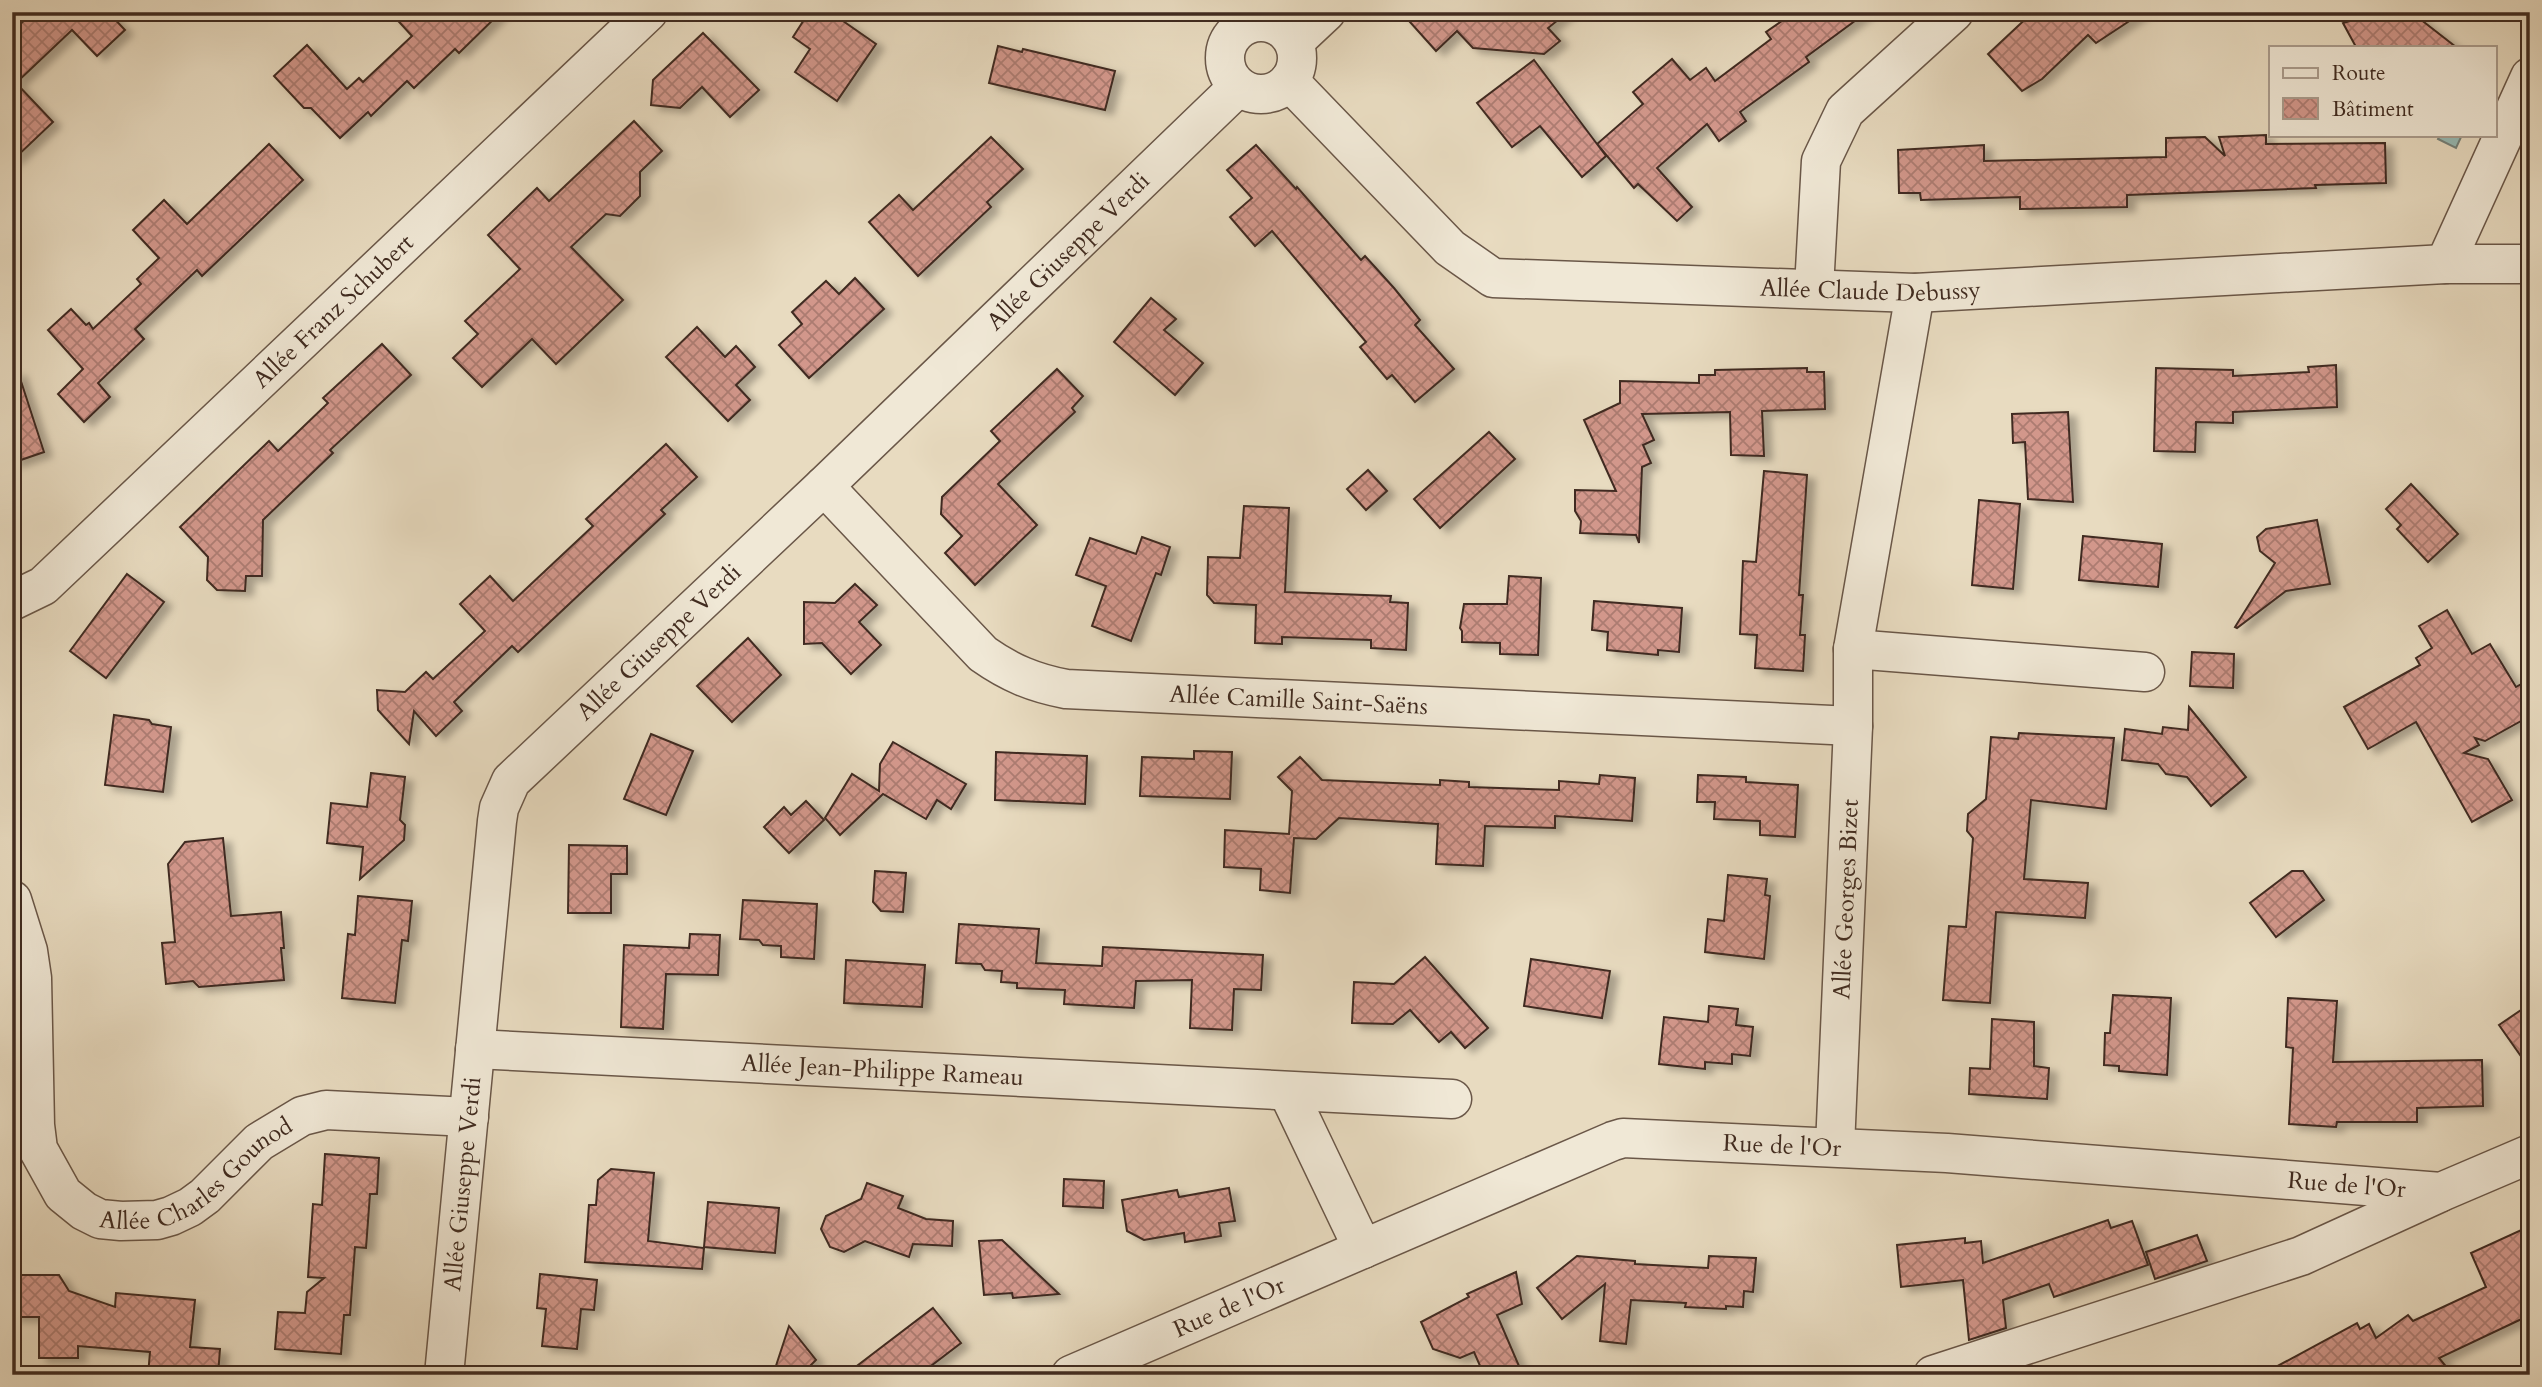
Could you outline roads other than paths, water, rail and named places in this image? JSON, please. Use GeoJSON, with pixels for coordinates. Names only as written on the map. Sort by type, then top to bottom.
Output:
{"type":"FeatureCollection","features":[{"type":"Feature","properties":{"kind":"street","name":"Allée Franz Schubert"},"geometry":{"type":"LineString","coordinates":[[12,601],[43,586],[648,12]]}},
{"type":"Feature","properties":{"kind":"street"},"geometry":{"type":"LineString","coordinates":[[1294,42],[1325,12]]}},
{"type":"Feature","properties":{"kind":"street"},"geometry":{"type":"LineString","coordinates":[[1814,288],[1821,161],[1845,111],[1954,12]]}},
{"type":"Feature","properties":{"kind":"street"},"geometry":{"type":"LineString","coordinates":[[1224,22],[1274,23],[1286,31],[1294,42],[1297,62],[1289,81],[1279,90],[1265,94],[1251,93],[1238,87],[1228,75],[1224,61],[1224,22]]}},
{"type":"Feature","properties":{"kind":"street"},"geometry":{"type":"LineString","coordinates":[[2445,264],[2530,77]]}},
{"type":"Feature","properties":{"kind":"street","name":"Allée Claude Debussy"},"geometry":{"type":"LineString","coordinates":[[1289,81],[1450,248],[1493,278],[1915,293],[2445,264],[2530,264]]}},
{"type":"Feature","properties":{"kind":"street","name":"Allée Giuseppe Verdi"},"geometry":{"type":"LineString","coordinates":[[444,1375],[499,808],[511,781],[824,486],[1238,87]]}},
{"type":"Feature","properties":{"kind":"street","name":"Allée Georges Bizet"},"geometry":{"type":"LineString","coordinates":[[1835,1147],[1853,726],[1853,649],[1915,293]]}},
{"type":"Feature","properties":{"kind":"street","name":"Allée Camille Saint-Saëns"},"geometry":{"type":"LineString","coordinates":[[824,486],[984,654],[1004,669],[1041,684],[1066,689],[1853,726]]}},
{"type":"Feature","properties":{"kind":"street"},"geometry":{"type":"LineString","coordinates":[[1853,649],[2145,671]]}},
{"type":"Feature","properties":{"kind":"street","name":"Allée Charles Gounod"},"geometry":{"type":"LineString","coordinates":[[12,900],[29,951],[32,978],[35,1125],[38,1149],[63,1194],[84,1211],[100,1219],[158,1220],[190,1207],[205,1196],[259,1142],[302,1116],[327,1110],[468,1117]]}},
{"type":"Feature","properties":{"kind":"street","name":"Allée Jean-Philippe Rameau"},"geometry":{"type":"LineString","coordinates":[[475,1049],[1288,1093],[1452,1099]]}},
{"type":"Feature","properties":{"kind":"street"},"geometry":{"type":"LineString","coordinates":[[1288,1093],[1363,1249]]}},
{"type":"Feature","properties":{"kind":"street","name":"Rue de l'Or"},"geometry":{"type":"LineString","coordinates":[[1071,1375],[1623,1138],[2016,1158],[2441,1192],[2530,1154]]}},
{"type":"Feature","properties":{"kind":"street"},"geometry":{"type":"LineString","coordinates":[[1933,1375],[2301,1256],[2441,1192]]}},
{"type":"Feature","properties":{"kind":"water"},"geometry":{"type":"Polygon","coordinates":[[[2440,136],[2462,136],[2456,148],[2438,139],[2440,136]]]}}]}
